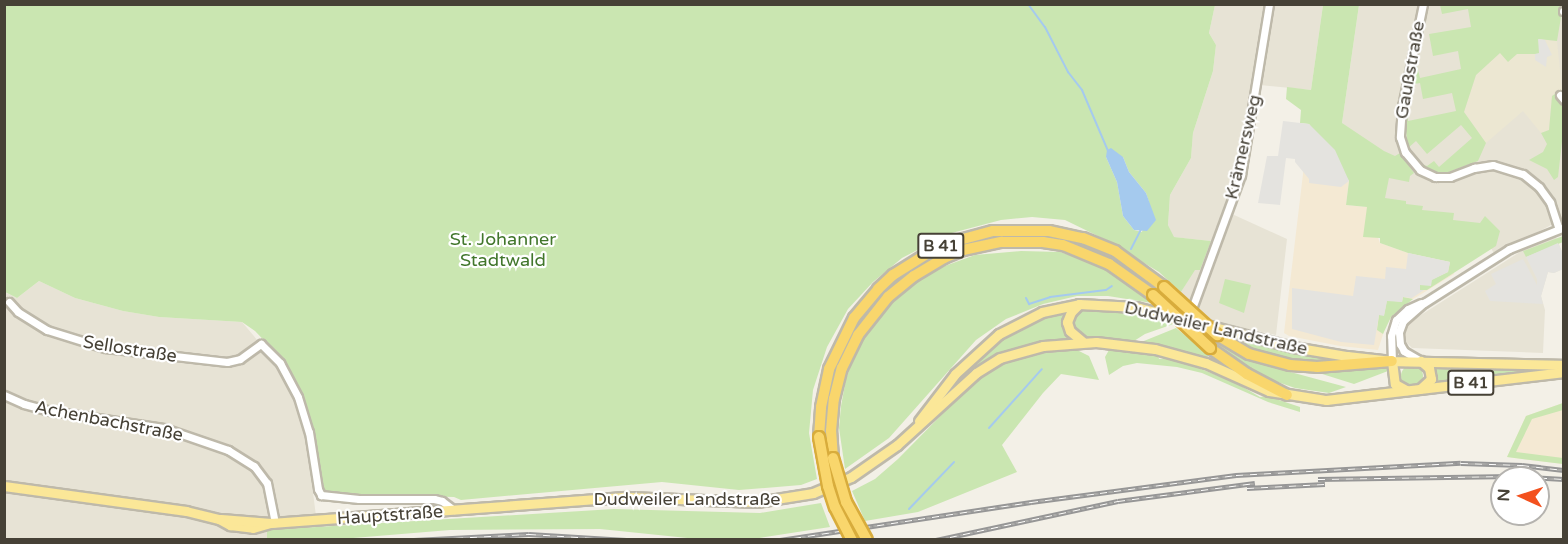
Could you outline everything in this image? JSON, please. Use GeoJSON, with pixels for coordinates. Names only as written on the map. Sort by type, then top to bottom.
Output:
{"type":"FeatureCollection","features":[{"type":"Feature","properties":{"kind":"highway","name":"B 41"},"geometry":{"type":"LineString","coordinates":[[852,540],[828,486],[819,437],[821,407],[829,369],[854,318],[878,289],[893,275],[941,246],[993,231],[1049,231],[1083,238],[1114,252],[1164,287],[1217,335],[1249,354],[1290,365],[1317,367],[1392,361]]}},
{"type":"Feature","properties":{"kind":"highway","name":"B 41"},"geometry":{"type":"LineString","coordinates":[[867,540],[846,502],[836,474],[832,448],[832,411],[842,368],[868,319],[888,297],[914,276],[944,258],[963,250],[1002,242],[1063,245],[1109,264],[1153,295],[1210,348],[1247,374],[1287,394]]}},
{"type":"Feature","properties":{"kind":"main road","name":"Dudweiler Landstraße"},"geometry":{"type":"LineString","coordinates":[[916,426],[955,374],[999,334],[1042,312],[1079,304],[1136,307],[1307,350],[1392,361],[1563,365]]}},
{"type":"Feature","properties":{"kind":"main road"},"geometry":{"type":"LineString","coordinates":[[1079,304],[1071,312],[1067,322],[1071,331],[1083,342]]}},
{"type":"Feature","properties":{"kind":"main road","name":"Dudweiler Landstraße"},"geometry":{"type":"LineString","coordinates":[[509,506],[651,496],[757,502],[795,498],[838,483],[865,469],[897,445],[976,373],[1000,358],[1036,347],[1083,342],[1123,344],[1170,352],[1206,363],[1269,391],[1336,400],[1563,372]]}},
{"type":"Feature","properties":{"kind":"main road"},"geometry":{"type":"LineString","coordinates":[[1392,361],[1395,384],[1409,391]]}},
{"type":"Feature","properties":{"kind":"main road"},"geometry":{"type":"LineString","coordinates":[[1419,389],[1431,379],[1429,368],[1421,361]]}},
{"type":"Feature","properties":{"kind":"main road","name":"Hauptstraße"},"geometry":{"type":"LineString","coordinates":[[4,486],[186,511],[219,519],[273,523],[509,506]]}},
{"type":"Feature","properties":{"kind":"street","name":"Krämersweg"},"geometry":{"type":"LineString","coordinates":[[1188,319],[1241,175],[1269,4]]}},
{"type":"Feature","properties":{"kind":"street","name":"Gaußstraße"},"geometry":{"type":"LineString","coordinates":[[1423,4],[1402,99],[1400,130],[1405,152],[1420,170],[1435,177],[1455,176],[1483,166],[1504,167],[1519,172],[1532,180],[1545,195],[1561,228]]}},
{"type":"Feature","properties":{"kind":"street"},"geometry":{"type":"LineString","coordinates":[[1421,361],[1404,351],[1399,332],[1403,321],[1424,303],[1509,249],[1561,228]]}},
{"type":"Feature","properties":{"kind":"street","name":"Sellostraße"},"geometry":{"type":"LineString","coordinates":[[9,302],[18,312],[47,330],[105,348],[227,362],[240,359],[261,344],[271,351],[298,397],[309,432],[318,489],[321,495],[359,499],[435,500],[442,501],[454,510]]}},
{"type":"Feature","properties":{"kind":"street"},"geometry":{"type":"LineString","coordinates":[[1392,361],[1391,336],[1395,320],[1408,309],[1424,303]]}},
{"type":"Feature","properties":{"kind":"street","name":"Achenbachstraße"},"geometry":{"type":"LineString","coordinates":[[4,395],[24,404],[51,411],[164,428],[228,450],[254,466],[267,483],[273,523]]}},
{"type":"Feature","properties":{"kind":"shaded area"},"geometry":{"type":"Polygon","coordinates":[[[1215,5],[1323,5],[1311,90],[1260,85],[1247,163],[1232,214],[1287,239],[1276,335],[1220,323],[1152,303],[1178,297],[1211,241],[1173,237],[1168,225],[1170,195],[1191,158],[1193,133],[1213,71],[1216,45],[1209,33],[1215,5]]]}},
{"type":"Feature","properties":{"kind":"shaded area"},"geometry":{"type":"Polygon","coordinates":[[[1359,5],[1563,5],[1563,222],[1551,225],[1495,255],[1479,228],[1388,211],[1342,123],[1359,5]]]}},
{"type":"Feature","properties":{"kind":"shaded area"},"geometry":{"type":"Polygon","coordinates":[[[1538,39],[1557,41],[1562,90],[1552,96],[1549,130],[1541,133],[1523,111],[1486,143],[1464,112],[1476,75],[1510,44],[1538,39]]]}},
{"type":"Feature","properties":{"kind":"shaded area"},"geometry":{"type":"Polygon","coordinates":[[[1538,39],[1545,40],[1552,55],[1547,57],[1546,67],[1535,60],[1535,54],[1539,53],[1538,39]]]}},
{"type":"Feature","properties":{"kind":"shaded area"},"geometry":{"type":"Polygon","coordinates":[[[1283,121],[1309,124],[1335,150],[1349,181],[1341,187],[1309,183],[1309,179],[1295,159],[1286,158],[1280,205],[1258,203],[1267,156],[1278,156],[1283,121]]]}},
{"type":"Feature","properties":{"kind":"shaded area"},"geometry":{"type":"Polygon","coordinates":[[[1309,124],[1349,181],[1346,205],[1367,207],[1380,243],[1408,253],[1450,262],[1454,274],[1397,309],[1386,325],[1378,350],[1340,346],[1284,333],[1309,124]]]}},
{"type":"Feature","properties":{"kind":"shaded area"},"geometry":{"type":"Polygon","coordinates":[[[1556,237],[1563,254],[1563,269],[1554,273],[1548,272],[1541,296],[1545,310],[1543,353],[1412,348],[1406,342],[1404,329],[1410,322],[1523,250],[1556,237]]]}},
{"type":"Feature","properties":{"kind":"shaded area"},"geometry":{"type":"Polygon","coordinates":[[[1558,243],[1563,254],[1563,269],[1554,273],[1548,272],[1541,296],[1543,304],[1490,301],[1485,291],[1496,284],[1491,274],[1523,259],[1537,285],[1537,279],[1526,257],[1558,243]]]}},
{"type":"Feature","properties":{"kind":"shaded area"},"geometry":{"type":"Polygon","coordinates":[[[1408,253],[1450,262],[1448,272],[1432,280],[1431,286],[1420,285],[1420,290],[1424,290],[1412,298],[1403,297],[1402,302],[1387,301],[1384,316],[1379,315],[1374,345],[1341,342],[1292,329],[1292,288],[1353,296],[1356,276],[1385,279],[1386,267],[1406,269],[1408,253]]]}},
{"type":"Feature","properties":{"kind":"shaded area"},"geometry":{"type":"Polygon","coordinates":[[[39,281],[75,298],[123,311],[159,317],[242,322],[270,355],[291,390],[305,430],[316,516],[268,519],[267,539],[5,539],[4,292],[17,298],[39,281]]]}},
{"type":"Feature","properties":{"kind":"shaded area"},"geometry":{"type":"Polygon","coordinates":[[[1563,403],[1563,464],[1507,457],[1526,416],[1563,403]]]}},
{"type":"Feature","properties":{"kind":"green space","name":"St. Johanner Stadtwald"},"geometry":{"type":"Polygon","coordinates":[[[4,5],[1215,5],[1209,33],[1216,45],[1213,71],[1193,133],[1191,158],[1170,195],[1168,225],[1174,237],[1211,241],[1200,270],[1195,270],[1181,292],[1159,272],[1106,240],[1065,220],[1032,217],[1001,220],[948,234],[902,258],[873,282],[848,309],[827,347],[813,390],[809,433],[817,479],[801,485],[739,490],[662,482],[461,500],[454,497],[330,494],[324,489],[312,429],[301,391],[282,359],[255,331],[242,322],[159,317],[123,311],[75,298],[39,281],[17,298],[5,292],[4,5]],[[1106,157],[1117,182],[1123,216],[1134,230],[1142,232],[1149,202],[1146,193],[1129,172],[1123,157],[1106,157]]]}},
{"type":"Feature","properties":{"kind":"green space"},"geometry":{"type":"Polygon","coordinates":[[[1323,5],[1359,5],[1342,123],[1384,151],[1395,156],[1400,153],[1414,173],[1410,176],[1409,182],[1389,178],[1385,198],[1423,206],[1422,210],[1454,213],[1453,220],[1480,223],[1485,216],[1500,231],[1496,246],[1427,290],[1420,290],[1420,285],[1448,272],[1450,262],[1408,253],[1380,243],[1380,238],[1363,237],[1367,207],[1346,205],[1349,181],[1309,124],[1300,123],[1301,110],[1286,99],[1287,87],[1311,90],[1323,5]]]}},
{"type":"Feature","properties":{"kind":"green space"},"geometry":{"type":"Polygon","coordinates":[[[1440,5],[1563,5],[1557,41],[1539,39],[1539,54],[1517,54],[1508,62],[1500,53],[1476,75],[1464,112],[1486,143],[1478,161],[1443,174],[1429,170],[1422,164],[1427,166],[1434,161],[1439,167],[1472,138],[1461,125],[1427,154],[1416,141],[1408,148],[1405,123],[1406,109],[1409,108],[1408,121],[1456,111],[1452,93],[1423,99],[1420,83],[1409,85],[1413,66],[1417,65],[1420,78],[1461,69],[1458,51],[1433,56],[1429,34],[1471,27],[1468,9],[1442,14],[1440,5]]]}},
{"type":"Feature","properties":{"kind":"green space"},"geometry":{"type":"Polygon","coordinates":[[[1555,94],[1563,105],[1564,124],[1558,177],[1554,180],[1547,169],[1529,160],[1543,152],[1547,144],[1541,133],[1549,130],[1552,96],[1555,94]]]}},
{"type":"Feature","properties":{"kind":"green space"},"geometry":{"type":"Polygon","coordinates":[[[1563,236],[1563,242],[1526,257],[1523,251],[1563,236]]]}},
{"type":"Feature","properties":{"kind":"green space"},"geometry":{"type":"Polygon","coordinates":[[[1021,251],[1060,252],[1088,261],[1112,273],[1152,303],[1108,296],[1077,296],[1043,304],[1006,319],[976,340],[889,438],[845,469],[839,428],[841,406],[846,379],[856,350],[870,327],[908,287],[934,270],[975,255],[1021,251]]]}},
{"type":"Feature","properties":{"kind":"green space"},"geometry":{"type":"Polygon","coordinates":[[[1225,279],[1251,285],[1244,313],[1219,303],[1225,279]]]}},
{"type":"Feature","properties":{"kind":"green space"},"geometry":{"type":"Polygon","coordinates":[[[1403,297],[1413,299],[1391,317],[1383,334],[1377,330],[1379,315],[1384,315],[1387,300],[1402,302],[1403,297]]]}},
{"type":"Feature","properties":{"kind":"green space"},"geometry":{"type":"Polygon","coordinates":[[[1088,308],[1107,308],[1179,322],[1145,334],[1134,341],[1085,338],[1078,333],[1073,321],[1075,313],[1088,308]]]}},
{"type":"Feature","properties":{"kind":"green space"},"geometry":{"type":"Polygon","coordinates":[[[1066,311],[1063,322],[1070,339],[1012,349],[974,369],[948,389],[990,345],[1013,330],[1047,315],[1066,311]]]}},
{"type":"Feature","properties":{"kind":"green space"},"geometry":{"type":"Polygon","coordinates":[[[1176,328],[1209,355],[1206,359],[1139,343],[1176,328]]]}},
{"type":"Feature","properties":{"kind":"green space"},"geometry":{"type":"Polygon","coordinates":[[[1225,332],[1342,361],[1287,359],[1249,348],[1225,332]]]}},
{"type":"Feature","properties":{"kind":"green space"},"geometry":{"type":"Polygon","coordinates":[[[1216,342],[1257,363],[1346,387],[1329,393],[1295,388],[1250,370],[1224,353],[1214,344],[1216,342]]]}},
{"type":"Feature","properties":{"kind":"green space"},"geometry":{"type":"Polygon","coordinates":[[[1077,350],[1089,356],[1099,380],[1061,374],[1043,393],[1002,445],[1017,472],[918,512],[865,521],[852,491],[875,479],[898,459],[969,387],[994,369],[1013,360],[1045,353],[1077,350]]]}},
{"type":"Feature","properties":{"kind":"green space"},"geometry":{"type":"Polygon","coordinates":[[[1109,350],[1158,355],[1159,359],[1167,358],[1186,363],[1236,383],[1260,397],[1267,396],[1300,407],[1300,412],[1268,402],[1202,373],[1177,367],[1137,363],[1123,366],[1109,375],[1105,357],[1109,350]]]}},
{"type":"Feature","properties":{"kind":"green space"},"geometry":{"type":"Polygon","coordinates":[[[1412,365],[1420,368],[1423,376],[1420,384],[1412,387],[1404,384],[1401,376],[1404,368],[1412,365]]]}},
{"type":"Feature","properties":{"kind":"green space"},"geometry":{"type":"Polygon","coordinates":[[[1432,365],[1519,368],[1520,372],[1434,384],[1435,374],[1432,365]]]}},
{"type":"Feature","properties":{"kind":"green space"},"geometry":{"type":"Polygon","coordinates":[[[1388,366],[1388,371],[1354,384],[1319,373],[1388,366]]]}},
{"type":"Feature","properties":{"kind":"green space"},"geometry":{"type":"Polygon","coordinates":[[[1563,403],[1563,410],[1532,419],[1516,452],[1563,458],[1563,464],[1507,457],[1526,416],[1563,403]]]}},
{"type":"Feature","properties":{"kind":"green space"},"geometry":{"type":"Polygon","coordinates":[[[821,503],[830,527],[753,539],[697,539],[600,529],[450,530],[341,539],[267,539],[267,530],[614,509],[760,513],[821,503]]]}},
{"type":"Feature","properties":{"kind":"water"},"geometry":{"type":"Polygon","coordinates":[[[1111,148],[1123,157],[1129,172],[1146,193],[1156,220],[1147,231],[1134,230],[1123,216],[1117,182],[1106,157],[1107,150],[1111,148]]]}},
{"type":"Feature","properties":{"kind":"waterway"},"geometry":{"type":"LineString","coordinates":[[1028,4],[1045,27],[1068,72],[1082,90],[1108,151]]}},
{"type":"Feature","properties":{"kind":"waterway"},"geometry":{"type":"LineString","coordinates":[[1131,249],[1141,229]]}},
{"type":"Feature","properties":{"kind":"waterway"},"geometry":{"type":"LineString","coordinates":[[1026,298],[1029,304],[1050,297],[1106,290],[1112,286]]}},
{"type":"Feature","properties":{"kind":"waterway"},"geometry":{"type":"LineString","coordinates":[[989,428],[1042,369]]}},
{"type":"Feature","properties":{"kind":"waterway"},"geometry":{"type":"LineString","coordinates":[[909,509],[954,462]]}},
{"type":"Feature","properties":{"kind":"railway"},"geometry":{"type":"LineString","coordinates":[[780,540],[1031,502],[1236,475],[1461,463],[1522,465],[1564,470]]}},
{"type":"Feature","properties":{"kind":"railway"},"geometry":{"type":"LineString","coordinates":[[1318,479],[1512,476],[1564,479]]}},
{"type":"Feature","properties":{"kind":"railway"},"geometry":{"type":"LineString","coordinates":[[936,540],[1118,501],[1255,483]]}},
{"type":"Feature","properties":{"kind":"railway"},"geometry":{"type":"LineString","coordinates":[[1247,488],[1325,484]]}},
{"type":"Feature","properties":{"kind":"railway"},"geometry":{"type":"LineString","coordinates":[[414,540],[529,534],[627,540]]}}]}
